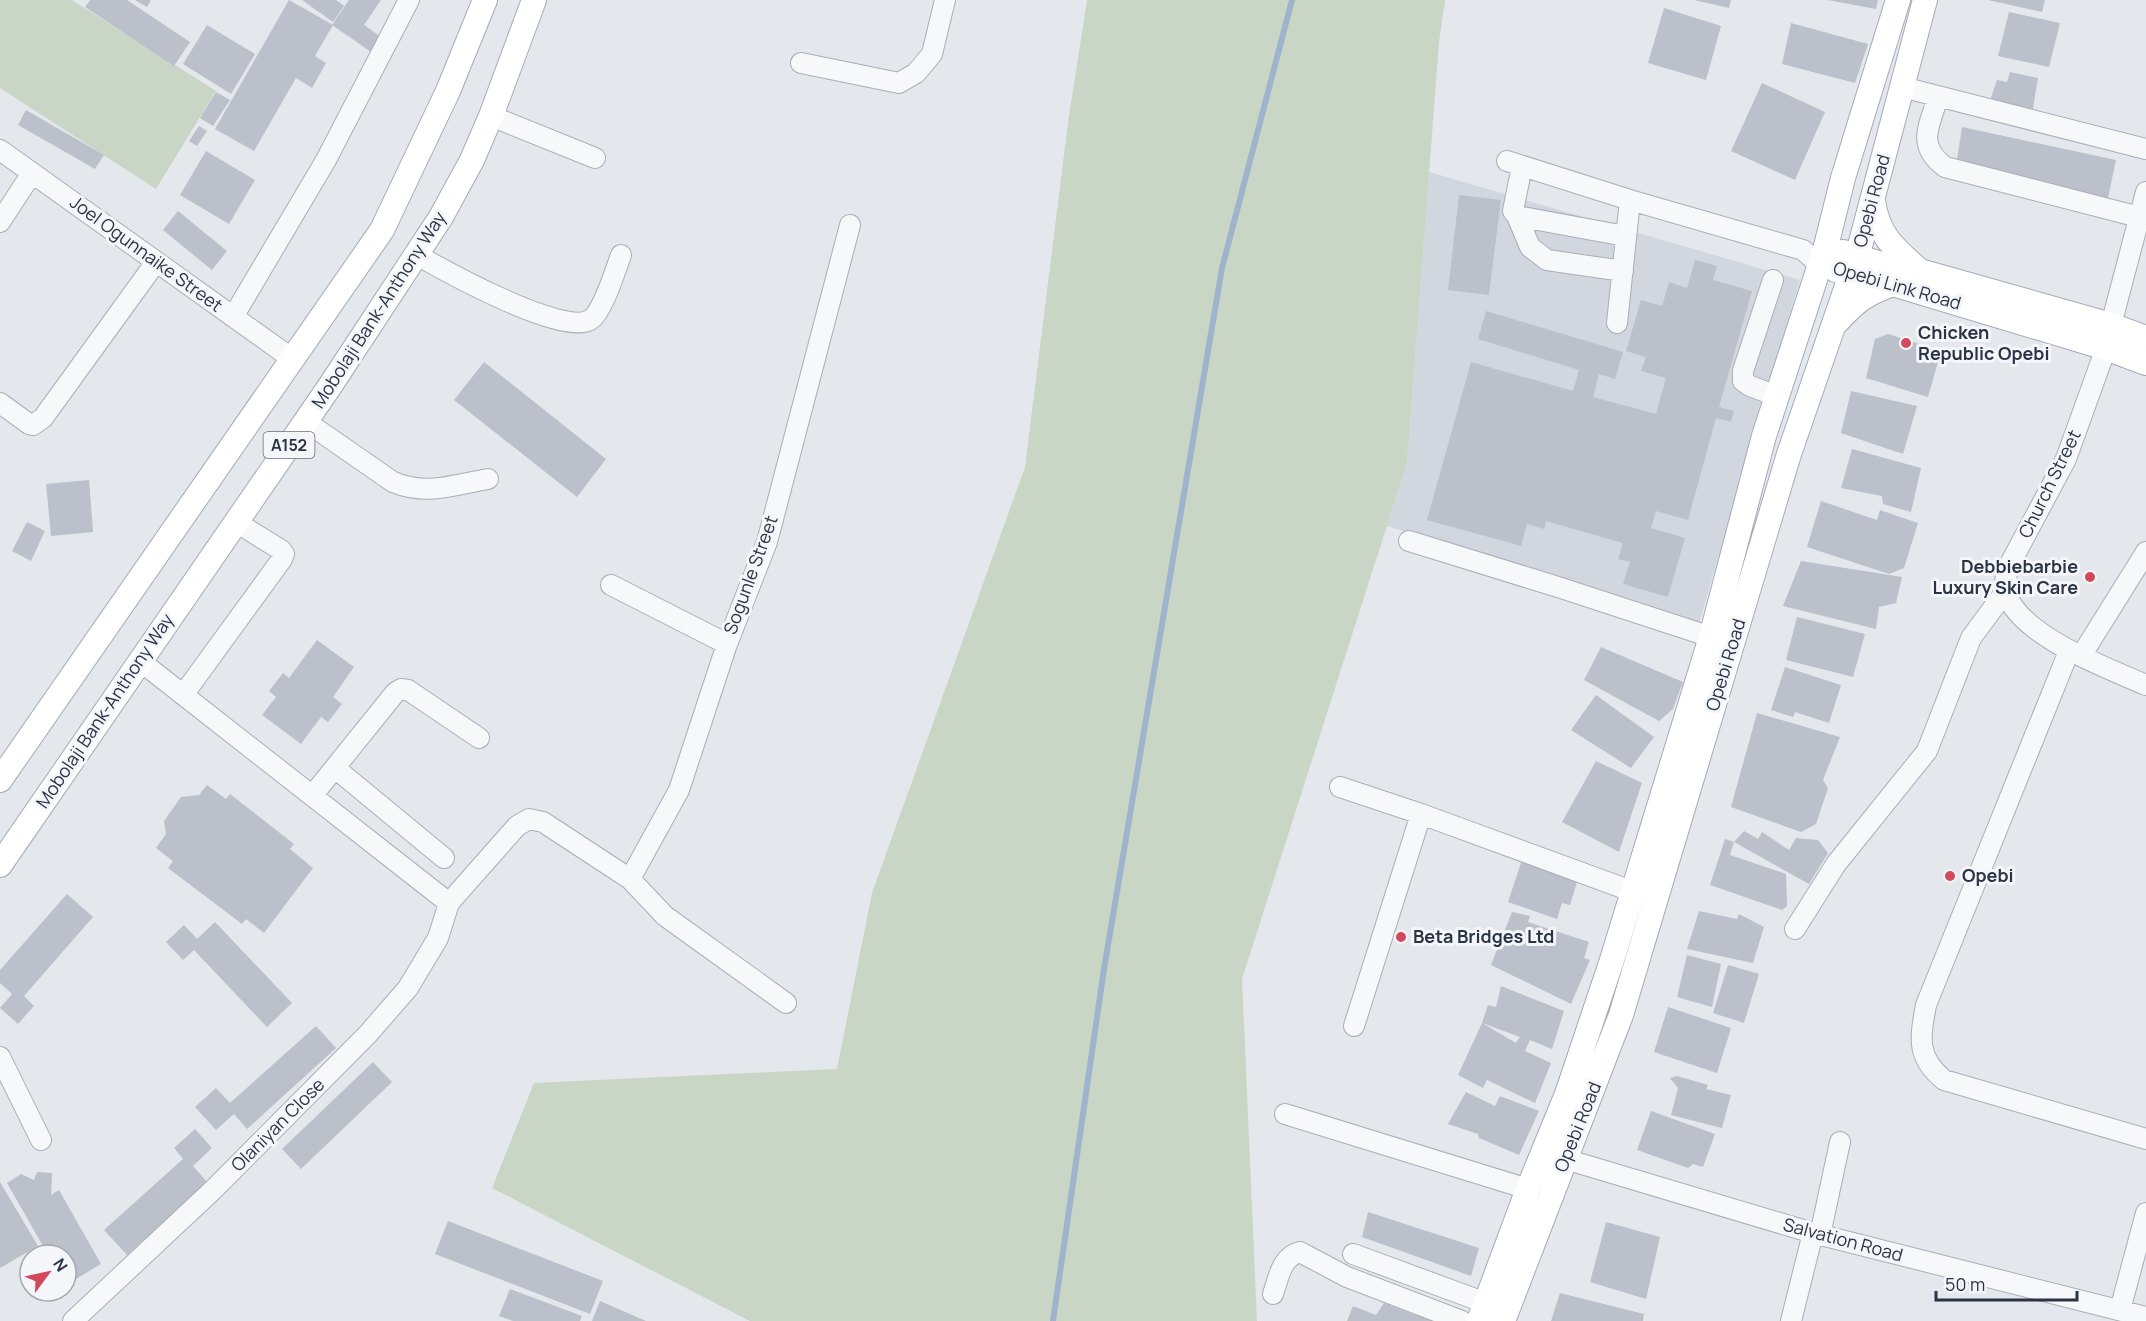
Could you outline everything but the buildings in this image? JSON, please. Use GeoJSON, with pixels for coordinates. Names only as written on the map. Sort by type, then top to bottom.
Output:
{"type":"FeatureCollection","features":[{"type":"Feature","properties":{"kind":"main road","name":"A152"},"geometry":{"type":"LineString","coordinates":[[0,780],[382,230],[448,91],[484,0]]}},
{"type":"Feature","properties":{"kind":"main road","name":"Mobolaji Bank-Anthony Way"},"geometry":{"type":"LineString","coordinates":[[0,864],[305,421],[441,217],[467,169],[491,116],[534,0]]}},
{"type":"Feature","properties":{"kind":"main road","name":"Opebi Road"},"geometry":{"type":"LineString","coordinates":[[1503,1321],[1711,637],[1764,436],[1816,254],[1844,178],[1898,0]]}},
{"type":"Feature","properties":{"kind":"main road","name":"Opebi Road"},"geometry":{"type":"LineString","coordinates":[[1483,1312],[1528,1189],[1555,1154],[1621,1015],[1789,454],[1854,266],[1925,0]]}},
{"type":"Feature","properties":{"kind":"main road"},"geometry":{"type":"LineString","coordinates":[[1873,197],[1876,218],[1882,233],[1894,249],[1920,271]]}},
{"type":"Feature","properties":{"kind":"main road","name":"Opebi Link Road"},"geometry":{"type":"LineString","coordinates":[[1816,254],[1854,266],[1893,284],[2108,336],[2146,338]]}},
{"type":"Feature","properties":{"kind":"main road","name":"Opebi Link Road"},"geometry":{"type":"LineString","coordinates":[[1854,266],[1884,265],[1920,271],[2108,336],[2146,363]]}},
{"type":"Feature","properties":{"kind":"main road"},"geometry":{"type":"LineString","coordinates":[[1831,329],[1858,301],[1868,294],[1893,284]]}},
{"type":"Feature","properties":{"kind":"street"},"geometry":{"type":"LineString","coordinates":[[233,317],[326,160],[408,0]]}},
{"type":"Feature","properties":{"kind":"street"},"geometry":{"type":"LineString","coordinates":[[801,63],[899,83],[916,74],[932,54],[945,0]]}},
{"type":"Feature","properties":{"kind":"street"},"geometry":{"type":"LineString","coordinates":[[1902,87],[2146,149]]}},
{"type":"Feature","properties":{"kind":"street"},"geometry":{"type":"LineString","coordinates":[[1938,97],[1926,139],[1934,158],[1945,166],[2139,217]]}},
{"type":"Feature","properties":{"kind":"street"},"geometry":{"type":"LineString","coordinates":[[491,116],[595,158]]}},
{"type":"Feature","properties":{"kind":"street","name":"Joel Ogunnaike Street"},"geometry":{"type":"LineString","coordinates":[[0,150],[291,358]]}},
{"type":"Feature","properties":{"kind":"street"},"geometry":{"type":"LineString","coordinates":[[1623,271],[1547,260],[1530,247],[1513,211],[1514,163],[1630,200],[1816,254]]}},
{"type":"Feature","properties":{"kind":"street"},"geometry":{"type":"LineString","coordinates":[[0,222],[32,173]]}},
{"type":"Feature","properties":{"kind":"street","name":"Church Street"},"geometry":{"type":"LineString","coordinates":[[2005,592],[2011,562],[2066,459],[2108,336],[2146,192]]}},
{"type":"Feature","properties":{"kind":"street"},"geometry":{"type":"LineString","coordinates":[[1617,323],[1630,200]]}},
{"type":"Feature","properties":{"kind":"street"},"geometry":{"type":"LineString","coordinates":[[1517,216],[1625,236]]}},
{"type":"Feature","properties":{"kind":"street","name":"Sogunle Street"},"geometry":{"type":"LineString","coordinates":[[630,879],[679,790],[726,644],[767,542],[850,225]]}},
{"type":"Feature","properties":{"kind":"street"},"geometry":{"type":"LineString","coordinates":[[417,255],[520,308],[580,323],[589,321],[597,314],[621,255]]}},
{"type":"Feature","properties":{"kind":"street"},"geometry":{"type":"LineString","coordinates":[[0,403],[29,424],[33,425],[43,418],[156,262]]}},
{"type":"Feature","properties":{"kind":"street"},"geometry":{"type":"LineString","coordinates":[[1773,280],[1743,371],[1743,381],[1777,396]]}},
{"type":"Feature","properties":{"kind":"street"},"geometry":{"type":"LineString","coordinates":[[354,366],[370,341]]}},
{"type":"Feature","properties":{"kind":"street"},"geometry":{"type":"LineString","coordinates":[[305,421],[393,482],[406,488],[424,491],[488,479]]}},
{"type":"Feature","properties":{"kind":"street"},"geometry":{"type":"LineString","coordinates":[[183,695],[284,554],[236,522]]}},
{"type":"Feature","properties":{"kind":"street"},"geometry":{"type":"LineString","coordinates":[[1409,542],[1711,637]]}},
{"type":"Feature","properties":{"kind":"street"},"geometry":{"type":"LineString","coordinates":[[2146,552],[2075,653],[1926,1005],[1921,1032],[1923,1056],[1932,1070],[1944,1080],[2146,1139]]}},
{"type":"Feature","properties":{"kind":"street"},"geometry":{"type":"LineString","coordinates":[[611,585],[726,644]]}},
{"type":"Feature","properties":{"kind":"street"},"geometry":{"type":"LineString","coordinates":[[1795,928],[1836,864],[1927,751],[1971,638],[2005,592],[2014,610],[2033,627],[2075,653],[2146,685]]}},
{"type":"Feature","properties":{"kind":"street"},"geometry":{"type":"LineString","coordinates":[[140,661],[449,903],[518,826],[529,819],[543,822],[630,879],[665,916],[786,1003]]}},
{"type":"Feature","properties":{"kind":"street"},"geometry":{"type":"LineString","coordinates":[[312,796],[395,693],[401,689],[408,690],[479,738]]}},
{"type":"Feature","properties":{"kind":"street"},"geometry":{"type":"LineString","coordinates":[[335,768],[444,858]]}},
{"type":"Feature","properties":{"kind":"street"},"geometry":{"type":"LineString","coordinates":[[1340,787],[1421,814],[1634,892]]}},
{"type":"Feature","properties":{"kind":"street"},"geometry":{"type":"LineString","coordinates":[[1354,1026],[1421,814]]}},
{"type":"Feature","properties":{"kind":"street","name":"Olaniyan Close"},"geometry":{"type":"LineString","coordinates":[[73,1321],[214,1189],[368,1034],[408,988],[438,938],[449,903]]}},
{"type":"Feature","properties":{"kind":"street"},"geometry":{"type":"LineString","coordinates":[[0,1057],[5,1080],[41,1140]]}},
{"type":"Feature","properties":{"kind":"street"},"geometry":{"type":"LineString","coordinates":[[1286,1114],[1528,1189]]}},
{"type":"Feature","properties":{"kind":"street"},"geometry":{"type":"LineString","coordinates":[[1791,1321],[1817,1234],[1840,1142]]}},
{"type":"Feature","properties":{"kind":"street","name":"Salvation Road"},"geometry":{"type":"LineString","coordinates":[[1555,1154],[1817,1234],[2146,1317]]}},
{"type":"Feature","properties":{"kind":"street"},"geometry":{"type":"LineString","coordinates":[[2120,1310],[2146,1213]]}},
{"type":"Feature","properties":{"kind":"street"},"geometry":{"type":"LineString","coordinates":[[1273,1294],[1284,1263],[1291,1254],[1300,1252],[1347,1277],[1462,1321]]}},
{"type":"Feature","properties":{"kind":"street"},"geometry":{"type":"LineString","coordinates":[[1353,1254],[1483,1312]]}},
{"type":"Feature","properties":{"kind":"shaded area"},"geometry":{"type":"Polygon","coordinates":[[[1429,172],[1800,280],[1699,623],[1387,526],[1407,463],[1429,172]]]}},
{"type":"Feature","properties":{"kind":"green space"},"geometry":{"type":"Polygon","coordinates":[[[0,0],[72,0],[216,91],[156,189],[0,88],[0,0]]]}},
{"type":"Feature","properties":{"kind":"green space"},"geometry":{"type":"Polygon","coordinates":[[[1087,0],[1445,0],[1439,42],[1407,463],[1242,979],[1257,1321],[750,1321],[492,1188],[534,1083],[837,1069],[872,893],[1025,467],[1068,123],[1087,0]]]}},
{"type":"Feature","properties":{"kind":"waterway"},"geometry":{"type":"LineString","coordinates":[[1053,1321],[1104,969],[1222,268],[1292,0]]}},
{"type":"Feature","properties":{"kind":"place","name":"Chicken Republic Opebi"},"geometry":{"type":"Point","coordinates":[1906,343]}},
{"type":"Feature","properties":{"kind":"place","name":"Debbiebarbie Luxury Skin Care"},"geometry":{"type":"Point","coordinates":[2090,577]}},
{"type":"Feature","properties":{"kind":"place","name":"Opebi"},"geometry":{"type":"Point","coordinates":[1950,876]}},
{"type":"Feature","properties":{"kind":"place","name":"Beta Bridges Ltd"},"geometry":{"type":"Point","coordinates":[1401,937]}}]}
